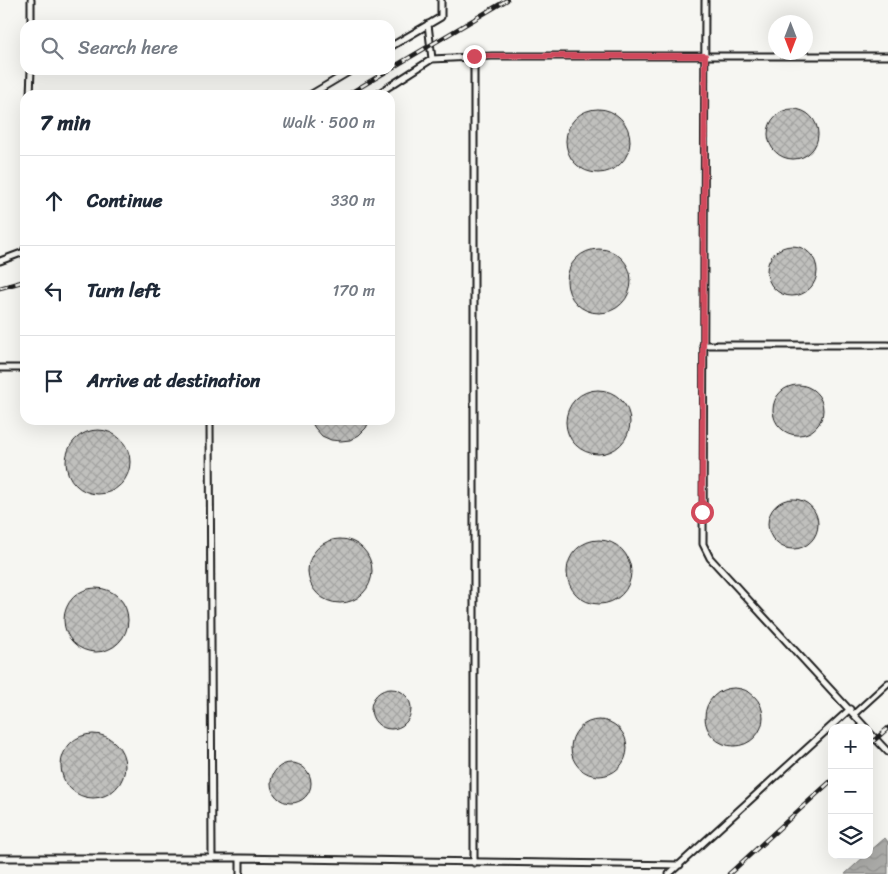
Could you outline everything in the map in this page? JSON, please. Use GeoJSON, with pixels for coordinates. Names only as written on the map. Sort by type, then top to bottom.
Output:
{"type":"FeatureCollection","features":[{"type":"Feature","properties":{"kind":"lane"},"geometry":{"type":"LineString","coordinates":[[31,0],[31,20]]}},
{"type":"Feature","properties":{"kind":"lane"},"geometry":{"type":"LineString","coordinates":[[395,44],[441,17],[441,0]]}},
{"type":"Feature","properties":{"kind":"lane"},"geometry":{"type":"LineString","coordinates":[[705,0],[703,544],[710,558],[863,724]]}},
{"type":"Feature","properties":{"kind":"lane"},"geometry":{"type":"LineString","coordinates":[[428,24],[432,59]]}},
{"type":"Feature","properties":{"kind":"lane"},"geometry":{"type":"LineString","coordinates":[[384,90],[432,59],[474,56],[888,56]]}},
{"type":"Feature","properties":{"kind":"lane"},"geometry":{"type":"LineString","coordinates":[[474,56],[474,863]]}},
{"type":"Feature","properties":{"kind":"lane"},"geometry":{"type":"LineString","coordinates":[[30,90],[31,75]]}},
{"type":"Feature","properties":{"kind":"lane"},"geometry":{"type":"LineString","coordinates":[[318,90],[344,75]]}},
{"type":"Feature","properties":{"kind":"lane"},"geometry":{"type":"LineString","coordinates":[[0,260],[20,253]]}},
{"type":"Feature","properties":{"kind":"lane"},"geometry":{"type":"LineString","coordinates":[[703,345],[888,345]]}},
{"type":"Feature","properties":{"kind":"lane"},"geometry":{"type":"LineString","coordinates":[[0,368],[20,368]]}},
{"type":"Feature","properties":{"kind":"lane"},"geometry":{"type":"LineString","coordinates":[[210,425],[212,858]]}},
{"type":"Feature","properties":{"kind":"lane"},"geometry":{"type":"LineString","coordinates":[[854,714],[888,683]]}},
{"type":"Feature","properties":{"kind":"lane"},"geometry":{"type":"LineString","coordinates":[[669,874],[850,709]]}},
{"type":"Feature","properties":{"kind":"lane"},"geometry":{"type":"LineString","coordinates":[[873,737],[888,752]]}},
{"type":"Feature","properties":{"kind":"lane"},"geometry":{"type":"LineString","coordinates":[[0,858],[240,858],[680,865]]}},
{"type":"Feature","properties":{"kind":"lane"},"geometry":{"type":"LineString","coordinates":[[240,858],[240,874]]}},
{"type":"Feature","properties":{"kind":"water"},"geometry":{"type":"Polygon","coordinates":[[[885,838],[888,842],[888,874],[845,874],[862,859],[873,859],[873,848],[885,838]]]}},
{"type":"Feature","properties":{"kind":"building"},"geometry":{"type":"Polygon","coordinates":[[[598,109],[616,115],[624,123],[630,141],[624,159],[616,167],[598,173],[580,167],[572,159],[566,141],[572,123],[580,115],[598,109]]]}},
{"type":"Feature","properties":{"kind":"building"},"geometry":{"type":"Polygon","coordinates":[[[793,109],[807,113],[814,120],[818,134],[814,148],[807,155],[793,159],[779,155],[772,148],[768,134],[772,120],[779,113],[793,109]]]}},
{"type":"Feature","properties":{"kind":"building"},"geometry":{"type":"Polygon","coordinates":[[[792,246],[806,250],[813,257],[817,271],[813,285],[806,292],[792,296],[778,292],[771,285],[767,271],[771,257],[778,250],[792,246]]]}},
{"type":"Feature","properties":{"kind":"building"},"geometry":{"type":"Polygon","coordinates":[[[599,249],[617,255],[625,263],[631,281],[625,299],[617,307],[599,313],[581,307],[573,299],[567,281],[573,263],[581,255],[599,249]]]}},
{"type":"Feature","properties":{"kind":"building"},"geometry":{"type":"Polygon","coordinates":[[[798,385],[812,389],[819,396],[823,410],[819,424],[812,431],[798,435],[784,431],[777,424],[773,410],[777,396],[784,389],[798,385]]]}},
{"type":"Feature","properties":{"kind":"building"},"geometry":{"type":"Polygon","coordinates":[[[598,390],[616,396],[624,404],[630,422],[624,440],[616,448],[598,454],[580,448],[572,440],[566,422],[572,404],[580,396],[598,390]]]}},
{"type":"Feature","properties":{"kind":"building"},"geometry":{"type":"Polygon","coordinates":[[[313,425],[368,425],[359,435],[350,440],[341,441],[331,440],[322,436],[313,425]]]}},
{"type":"Feature","properties":{"kind":"building"},"geometry":{"type":"Polygon","coordinates":[[[98,430],[116,436],[124,444],[130,462],[124,480],[116,488],[98,494],[80,488],[72,480],[66,462],[72,444],[80,436],[98,430]]]}},
{"type":"Feature","properties":{"kind":"building"},"geometry":{"type":"Polygon","coordinates":[[[793,499],[807,503],[814,510],[818,524],[814,538],[807,545],[793,549],[779,545],[772,538],[768,524],[772,510],[779,503],[793,499]]]}},
{"type":"Feature","properties":{"kind":"building"},"geometry":{"type":"Polygon","coordinates":[[[340,539],[358,545],[366,553],[372,571],[366,589],[358,597],[340,603],[322,597],[314,589],[308,571],[314,553],[322,545],[340,539]]]}},
{"type":"Feature","properties":{"kind":"building"},"geometry":{"type":"Polygon","coordinates":[[[599,540],[617,546],[625,554],[631,572],[625,590],[617,598],[599,604],[581,598],[573,590],[567,572],[573,554],[581,546],[599,540]]]}},
{"type":"Feature","properties":{"kind":"building"},"geometry":{"type":"Polygon","coordinates":[[[96,588],[114,594],[122,602],[128,620],[122,638],[114,646],[96,652],[78,646],[70,638],[64,620],[70,602],[78,594],[96,588]]]}},
{"type":"Feature","properties":{"kind":"building"},"geometry":{"type":"Polygon","coordinates":[[[734,688],[745,690],[758,701],[763,717],[761,728],[750,741],[734,746],[723,744],[710,733],[705,717],[707,706],[718,693],[734,688]]]}},
{"type":"Feature","properties":{"kind":"building"},"geometry":{"type":"Polygon","coordinates":[[[395,689],[402,692],[408,698],[411,709],[410,717],[402,726],[395,729],[387,729],[380,726],[372,717],[371,705],[374,698],[383,690],[395,689]]]}},
{"type":"Feature","properties":{"kind":"building"},"geometry":{"type":"Polygon","coordinates":[[[594,720],[604,720],[619,728],[625,737],[627,748],[625,759],[619,768],[604,776],[594,776],[583,771],[576,764],[571,753],[571,743],[576,732],[583,725],[594,720]]]}},
{"type":"Feature","properties":{"kind":"building"},"geometry":{"type":"Polygon","coordinates":[[[93,734],[111,740],[119,748],[125,766],[119,784],[111,792],[93,798],[75,792],[67,784],[61,766],[67,748],[75,740],[93,734]]]}},
{"type":"Feature","properties":{"kind":"building"},"geometry":{"type":"Polygon","coordinates":[[[295,763],[302,766],[308,772],[311,783],[310,791],[302,800],[295,803],[287,803],[280,800],[272,791],[271,779],[274,772],[283,764],[295,763]]]}},
{"type":"Feature","properties":{"kind":"railway"},"geometry":{"type":"LineString","coordinates":[[395,66],[507,0]]}},
{"type":"Feature","properties":{"kind":"railway"},"geometry":{"type":"LineString","coordinates":[[355,90],[381,75]]}},
{"type":"Feature","properties":{"kind":"railway"},"geometry":{"type":"LineString","coordinates":[[0,288],[20,282]]}},
{"type":"Feature","properties":{"kind":"railway"},"geometry":{"type":"LineString","coordinates":[[873,741],[888,728]]}},
{"type":"Feature","properties":{"kind":"railway"},"geometry":{"type":"LineString","coordinates":[[729,874],[828,784]]}},
{"type":"Feature","properties":{"kind":"route"},"geometry":{"type":"LineString","coordinates":[[474,56],[705,56],[702,512]]}}]}
